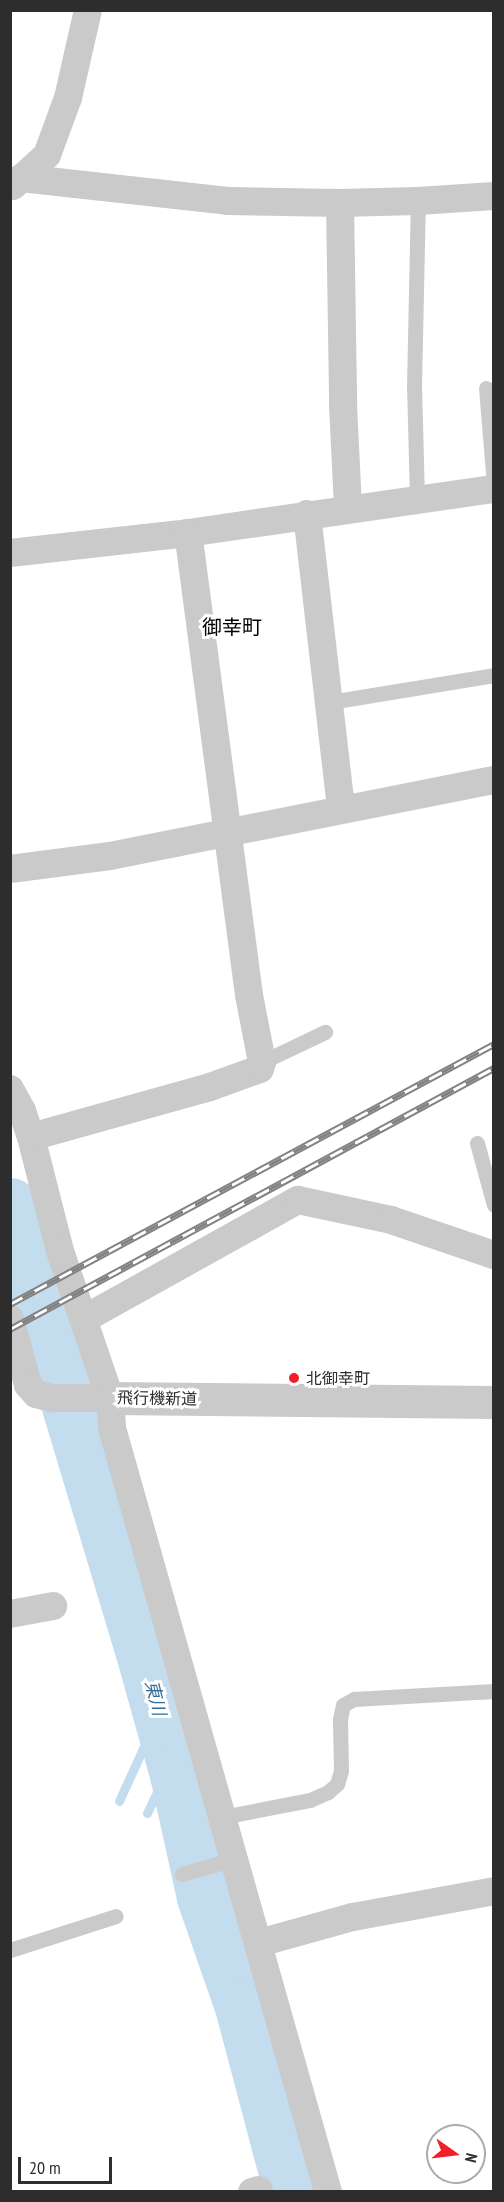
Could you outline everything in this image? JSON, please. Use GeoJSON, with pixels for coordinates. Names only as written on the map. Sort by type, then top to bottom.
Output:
{"type":"FeatureCollection","features":[{"type":"Feature","properties":{"kind":"street"},"geometry":{"type":"LineString","coordinates":[[16,183],[47,155],[68,98],[88,10]]}},
{"type":"Feature","properties":{"kind":"street"},"geometry":{"type":"LineString","coordinates":[[16,183],[228,201],[340,203],[418,201],[494,195]]}},
{"type":"Feature","properties":{"kind":"street"},"geometry":{"type":"LineString","coordinates":[[340,203],[342,371],[348,508]]}},
{"type":"Feature","properties":{"kind":"street"},"geometry":{"type":"LineString","coordinates":[[10,553],[188,533],[494,487]]}},
{"type":"Feature","properties":{"kind":"street"},"geometry":{"type":"LineString","coordinates":[[307,514],[341,809]]}},
{"type":"Feature","properties":{"kind":"street"},"geometry":{"type":"LineString","coordinates":[[31,1137],[210,1087],[260,1069],[262,1062],[249,995],[188,533]]}},
{"type":"Feature","properties":{"kind":"street"},"geometry":{"type":"LineString","coordinates":[[10,869],[110,856],[494,780]]}},
{"type":"Feature","properties":{"kind":"street","name":"飛行機新道"},"geometry":{"type":"LineString","coordinates":[[10,1089],[22,1110],[31,1137],[60,1251],[84,1319],[103,1398],[494,1402]]}},
{"type":"Feature","properties":{"kind":"street"},"geometry":{"type":"LineString","coordinates":[[84,1319],[298,1200],[391,1220],[494,1255]]}},
{"type":"Feature","properties":{"kind":"street"},"geometry":{"type":"LineString","coordinates":[[10,1319],[28,1385],[36,1394],[51,1398],[103,1398],[328,2192]]}},
{"type":"Feature","properties":{"kind":"street"},"geometry":{"type":"LineString","coordinates":[[10,1614],[53,1606]]}},
{"type":"Feature","properties":{"kind":"street"},"geometry":{"type":"LineString","coordinates":[[259,1943],[353,1917],[494,1891]]}},
{"type":"Feature","properties":{"kind":"lane"},"geometry":{"type":"LineString","coordinates":[[417,499],[414,387],[418,201]]}},
{"type":"Feature","properties":{"kind":"lane"},"geometry":{"type":"LineString","coordinates":[[486,388],[494,487]]}},
{"type":"Feature","properties":{"kind":"lane"},"geometry":{"type":"LineString","coordinates":[[330,702],[494,675]]}},
{"type":"Feature","properties":{"kind":"lane"},"geometry":{"type":"LineString","coordinates":[[262,1062],[325,1032]]}},
{"type":"Feature","properties":{"kind":"lane"},"geometry":{"type":"LineString","coordinates":[[477,1143],[494,1205]]}},
{"type":"Feature","properties":{"kind":"lane"},"geometry":{"type":"LineString","coordinates":[[222,1817],[310,1800],[328,1792],[337,1784],[341,1771],[340,1719],[344,1705],[354,1699],[494,1691]]}},
{"type":"Feature","properties":{"kind":"lane"},"geometry":{"type":"LineString","coordinates":[[182,1874],[233,1860]]}},
{"type":"Feature","properties":{"kind":"lane"},"geometry":{"type":"LineString","coordinates":[[10,1950],[116,1916]]}},
{"type":"Feature","properties":{"kind":"waterway","name":"東川"},"geometry":{"type":"LineString","coordinates":[[10,1206],[147,1663],[178,1774],[205,1897],[243,2006],[292,2192]]}},
{"type":"Feature","properties":{"kind":"waterway"},"geometry":{"type":"LineString","coordinates":[[119,1801],[160,1711]]}},
{"type":"Feature","properties":{"kind":"waterway"},"geometry":{"type":"LineString","coordinates":[[147,1813],[173,1759]]}},
{"type":"Feature","properties":{"kind":"railway"},"geometry":{"type":"LineString","coordinates":[[10,1304],[494,1044]]}},
{"type":"Feature","properties":{"kind":"railway"},"geometry":{"type":"LineString","coordinates":[[10,1329],[494,1068]]}},
{"type":"Feature","properties":{"kind":"place","name":"北御幸町"},"geometry":{"type":"Point","coordinates":[294,1378]}},
{"type":"Feature","properties":{"kind":"district","name":"御幸町"},"geometry":{"type":"Point","coordinates":[232,627]}}]}
